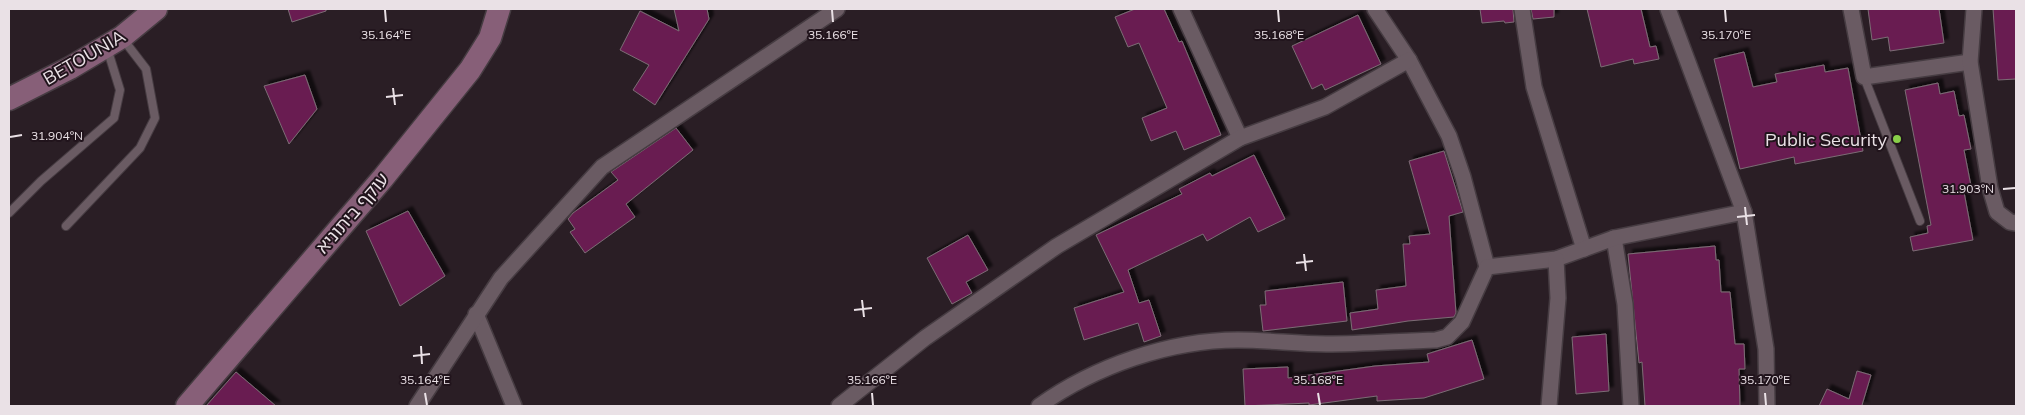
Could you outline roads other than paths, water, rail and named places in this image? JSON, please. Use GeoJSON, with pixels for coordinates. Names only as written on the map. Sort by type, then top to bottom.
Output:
{"type":"FeatureCollection","features":[{"type":"Feature","properties":{"kind":"street","name":"BETOUNIA"},"geometry":{"type":"LineString","coordinates":[[9,99],[70,68],[114,42],[156,9]]}},
{"type":"Feature","properties":{"kind":"street","name":"עוקף ביתוניא"},"geometry":{"type":"LineString","coordinates":[[187,406],[383,178],[470,70],[490,38],[499,9]]}},
{"type":"Feature","properties":{"kind":"street"},"geometry":{"type":"LineString","coordinates":[[417,406],[501,278],[602,166],[837,9]]}},
{"type":"Feature","properties":{"kind":"street"},"geometry":{"type":"LineString","coordinates":[[1181,9],[1240,138]]}},
{"type":"Feature","properties":{"kind":"street"},"geometry":{"type":"LineString","coordinates":[[1039,406],[1063,389],[1102,372],[1153,352],[1184,344],[1238,340],[1326,344],[1436,340],[1447,337],[1462,322],[1487,267],[1463,177],[1449,136],[1409,60],[1375,9]]}},
{"type":"Feature","properties":{"kind":"street"},"geometry":{"type":"LineString","coordinates":[[1522,9],[1534,87],[1584,249]]}},
{"type":"Feature","properties":{"kind":"street"},"geometry":{"type":"LineString","coordinates":[[1668,9],[1744,212],[1766,349],[1767,406]]}},
{"type":"Feature","properties":{"kind":"street"},"geometry":{"type":"LineString","coordinates":[[1851,9],[1864,77],[1970,62]]}},
{"type":"Feature","properties":{"kind":"street"},"geometry":{"type":"LineString","coordinates":[[1974,9],[1970,62],[1990,188],[1997,212],[2010,222],[2016,223]]}},
{"type":"Feature","properties":{"kind":"street"},"geometry":{"type":"LineString","coordinates":[[839,406],[925,338],[1057,246],[1240,138],[1325,107],[1409,60]]}},
{"type":"Feature","properties":{"kind":"street"},"geometry":{"type":"LineString","coordinates":[[1487,267],[1556,259],[1614,238],[1744,212]]}},
{"type":"Feature","properties":{"kind":"street"},"geometry":{"type":"LineString","coordinates":[[1614,238],[1625,304],[1631,406]]}},
{"type":"Feature","properties":{"kind":"street"},"geometry":{"type":"LineString","coordinates":[[1549,406],[1558,298],[1556,259]]}},
{"type":"Feature","properties":{"kind":"street"},"geometry":{"type":"LineString","coordinates":[[476,314],[514,406]]}},
{"type":"Feature","properties":{"kind":"lane"},"geometry":{"type":"LineString","coordinates":[[9,213],[41,181],[114,118],[120,90],[114,42]]}},
{"type":"Feature","properties":{"kind":"lane"},"geometry":{"type":"LineString","coordinates":[[66,226],[140,148],[156,118],[146,69],[114,42]]}},
{"type":"Feature","properties":{"kind":"lane"},"geometry":{"type":"LineString","coordinates":[[1864,77],[1920,221]]}},
{"type":"Feature","properties":{"kind":"place","name":"Public Security"},"geometry":{"type":"Point","coordinates":[1897,139]}}]}
